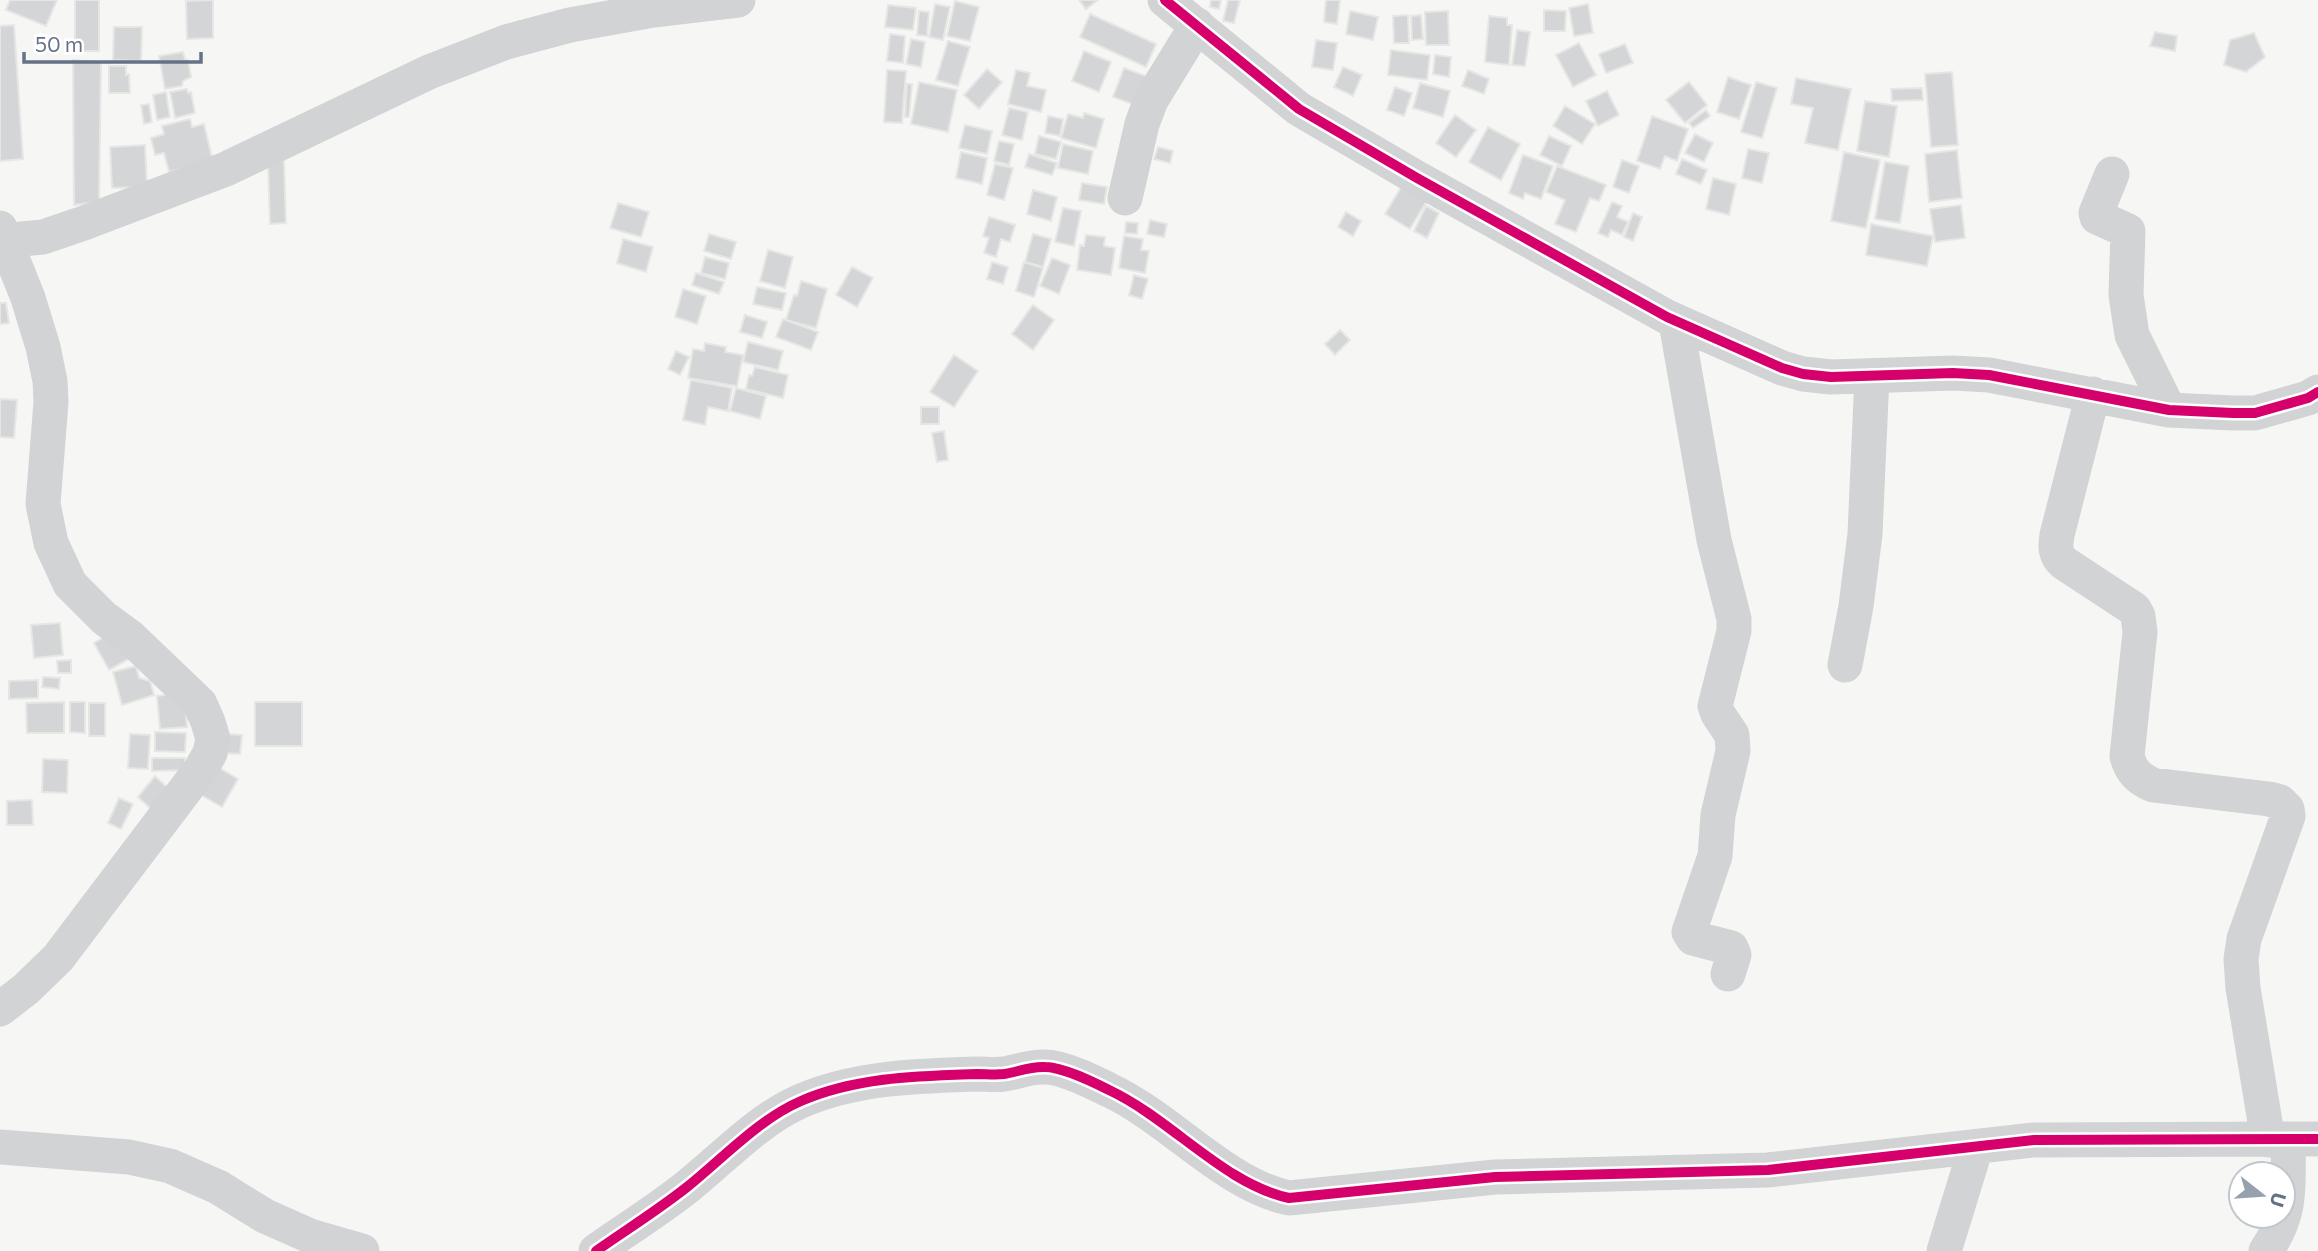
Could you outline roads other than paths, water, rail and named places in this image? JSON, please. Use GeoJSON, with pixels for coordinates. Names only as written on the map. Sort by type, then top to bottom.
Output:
{"type":"FeatureCollection","features":[{"type":"Feature","properties":{"kind":"street"},"geometry":{"type":"LineString","coordinates":[[0,1009],[26,989],[58,958],[201,769],[210,753],[213,739],[200,704],[70,584],[51,543],[43,503],[51,402],[50,381],[28,298],[2,236],[43,237],[226,169],[429,72],[506,42],[605,18],[738,0]]}},
{"type":"Feature","properties":{"kind":"street"},"geometry":{"type":"LineString","coordinates":[[1165,0],[1299,109],[1416,178],[1676,321],[1782,368],[1803,374],[1831,377],[1989,374],[2169,410],[2255,413],[2308,398],[2318,392]]}},
{"type":"Feature","properties":{"kind":"street"},"geometry":{"type":"LineString","coordinates":[[1125,198],[1142,124],[1151,100],[1197,25]]}},
{"type":"Feature","properties":{"kind":"street"},"geometry":{"type":"LineString","coordinates":[[2112,174],[2096,213],[2097,218],[2128,231],[2126,295],[2132,335],[2169,410]]}},
{"type":"Feature","properties":{"kind":"street"},"geometry":{"type":"LineString","coordinates":[[1676,321],[1714,540],[1734,619],[1734,631],[1716,706],[1718,714],[1732,735],[1733,751],[1718,815],[1715,856],[1689,932],[1693,938],[1731,948],[1734,955],[1728,974]]}},
{"type":"Feature","properties":{"kind":"street"},"geometry":{"type":"LineString","coordinates":[[1845,666],[1865,534],[1872,376]]}},
{"type":"Feature","properties":{"kind":"street"},"geometry":{"type":"LineString","coordinates":[[2093,394],[2057,535],[2056,550],[2058,558],[2064,563],[2134,609],[2138,616],[2140,632],[2127,756],[2130,766],[2143,780],[2154,785],[2269,799],[2280,802],[2287,809],[2288,816],[2244,939],[2241,959],[2243,988],[2291,1140],[2288,1200],[2283,1223],[2266,1251]]}},
{"type":"Feature","properties":{"kind":"street"},"geometry":{"type":"LineString","coordinates":[[596,1251],[685,1188],[754,1130],[800,1102],[859,1084],[906,1077],[1004,1073],[1030,1067],[1049,1066],[1118,1094],[1155,1117],[1242,1181],[1271,1195],[1289,1198],[1495,1177],[1768,1170],[2034,1140],[2291,1140]]}},
{"type":"Feature","properties":{"kind":"street"},"geometry":{"type":"LineString","coordinates":[[0,1147],[129,1157],[170,1166],[218,1187],[265,1216],[310,1236],[362,1251]]}},
{"type":"Feature","properties":{"kind":"street"},"geometry":{"type":"LineString","coordinates":[[1944,1251],[1976,1147]]}}]}
